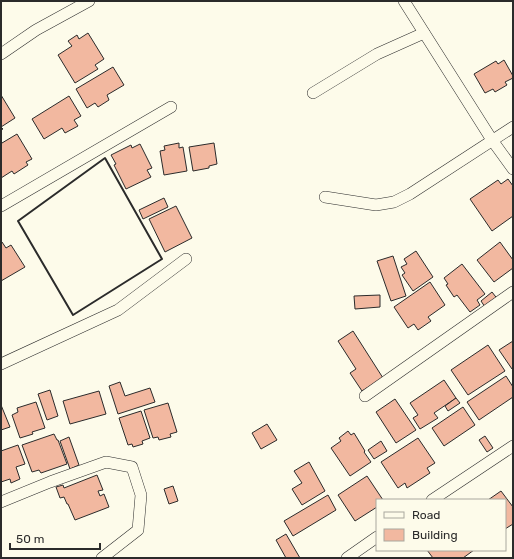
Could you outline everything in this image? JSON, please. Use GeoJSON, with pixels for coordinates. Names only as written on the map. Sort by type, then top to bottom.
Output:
{"type":"FeatureCollection","features":[{"type":"Feature","properties":{"kind":"street"},"geometry":{"type":"LineString","coordinates":[[1,54],[36,30],[89,1]]}},
{"type":"Feature","properties":{"kind":"street"},"geometry":{"type":"LineString","coordinates":[[404,1],[492,140],[513,169]]}},
{"type":"Feature","properties":{"kind":"street"},"geometry":{"type":"LineString","coordinates":[[313,93],[377,54],[424,33]]}},
{"type":"Feature","properties":{"kind":"street"},"geometry":{"type":"LineString","coordinates":[[1,206],[171,107]]}},
{"type":"Feature","properties":{"kind":"street"},"geometry":{"type":"LineString","coordinates":[[325,197],[376,205],[394,202],[410,194],[513,127]]}},
{"type":"Feature","properties":{"kind":"street"},"geometry":{"type":"LineString","coordinates":[[1,364],[118,310],[186,258]]}},
{"type":"Feature","properties":{"kind":"street"},"geometry":{"type":"LineString","coordinates":[[365,396],[513,292]]}},
{"type":"Feature","properties":{"kind":"street"},"geometry":{"type":"LineString","coordinates":[[434,499],[513,446]]}},
{"type":"Feature","properties":{"kind":"street"},"geometry":{"type":"LineString","coordinates":[[1,502],[50,482],[106,462],[132,467],[141,496],[138,530],[102,558]]}},
{"type":"Feature","properties":{"kind":"street"},"geometry":{"type":"LineString","coordinates":[[347,558],[376,538]]}},
{"type":"Feature","properties":{"kind":"building"},"geometry":{"type":"Polygon","coordinates":[[[88,33],[104,59],[95,65],[98,69],[75,83],[58,55],[72,46],[68,41],[77,35],[79,39],[88,33]]]}},
{"type":"Feature","properties":{"kind":"building"},"geometry":{"type":"Polygon","coordinates":[[[504,60],[513,78],[505,82],[507,85],[495,92],[493,89],[485,93],[474,74],[496,61],[498,64],[504,60]]]}},
{"type":"Feature","properties":{"kind":"building"},"geometry":{"type":"Polygon","coordinates":[[[113,67],[124,85],[107,95],[109,100],[98,107],[95,103],[87,108],[76,89],[113,67]]]}},
{"type":"Feature","properties":{"kind":"building"},"geometry":{"type":"Polygon","coordinates":[[[1,95],[15,118],[1,127],[1,95]]]}},
{"type":"Feature","properties":{"kind":"building"},"geometry":{"type":"Polygon","coordinates":[[[69,96],[81,116],[74,120],[78,126],[65,133],[62,128],[44,139],[32,119],[69,96]]]}},
{"type":"Feature","properties":{"kind":"building"},"geometry":{"type":"Polygon","coordinates":[[[17,134],[32,159],[26,162],[28,165],[14,174],[12,171],[1,178],[1,141],[2,143],[17,134]]]}},
{"type":"Feature","properties":{"kind":"building"},"geometry":{"type":"Polygon","coordinates":[[[179,143],[179,148],[183,147],[187,171],[164,175],[160,151],[165,150],[164,146],[179,143]]]}},
{"type":"Feature","properties":{"kind":"building"},"geometry":{"type":"Polygon","coordinates":[[[214,143],[217,164],[209,166],[209,168],[193,171],[189,147],[214,143]]]}},
{"type":"Feature","properties":{"kind":"building"},"geometry":{"type":"Polygon","coordinates":[[[140,144],[152,168],[147,170],[151,177],[126,189],[114,165],[116,164],[111,155],[131,145],[132,148],[140,144]]]}},
{"type":"Feature","properties":{"kind":"building"},"geometry":{"type":"Polygon","coordinates":[[[508,179],[513,186],[513,216],[492,231],[470,199],[498,180],[501,184],[508,179]]]}},
{"type":"Feature","properties":{"kind":"building"},"geometry":{"type":"Polygon","coordinates":[[[164,198],[168,207],[143,219],[139,210],[164,198]]]}},
{"type":"Feature","properties":{"kind":"building"},"geometry":{"type":"Polygon","coordinates":[[[176,206],[192,238],[165,252],[149,219],[176,206]]]}},
{"type":"Feature","properties":{"kind":"building"},"geometry":{"type":"Polygon","coordinates":[[[2,242],[6,248],[11,245],[25,267],[1,281],[1,243],[2,242]]]}},
{"type":"Feature","properties":{"kind":"building"},"geometry":{"type":"Polygon","coordinates":[[[500,242],[513,260],[513,268],[494,282],[477,260],[500,242]]]}},
{"type":"Feature","properties":{"kind":"building"},"geometry":{"type":"Polygon","coordinates":[[[416,251],[433,277],[413,291],[402,275],[405,273],[401,267],[407,264],[404,259],[416,251]]]}},
{"type":"Feature","properties":{"kind":"building"},"geometry":{"type":"Polygon","coordinates":[[[393,256],[406,296],[391,301],[377,261],[393,256]]]}},
{"type":"Feature","properties":{"kind":"building"},"geometry":{"type":"Polygon","coordinates":[[[462,264],[485,294],[477,300],[480,305],[470,312],[457,295],[454,297],[446,285],[448,284],[444,278],[462,264]]]}},
{"type":"Feature","properties":{"kind":"building"},"geometry":{"type":"Polygon","coordinates":[[[430,282],[445,305],[428,317],[431,321],[418,330],[414,324],[408,328],[394,307],[430,282]]]}},
{"type":"Feature","properties":{"kind":"building"},"geometry":{"type":"Polygon","coordinates":[[[492,292],[499,301],[487,310],[481,301],[492,292]]]}},
{"type":"Feature","properties":{"kind":"building"},"geometry":{"type":"Polygon","coordinates":[[[380,295],[380,307],[355,309],[354,296],[380,295]]]}},
{"type":"Feature","properties":{"kind":"building"},"geometry":{"type":"Polygon","coordinates":[[[353,331],[383,378],[362,391],[350,373],[356,369],[338,341],[353,331]]]}},
{"type":"Feature","properties":{"kind":"building"},"geometry":{"type":"Polygon","coordinates":[[[513,341],[513,368],[512,369],[499,350],[513,341]]]}},
{"type":"Feature","properties":{"kind":"building"},"geometry":{"type":"Polygon","coordinates":[[[488,345],[505,371],[468,395],[451,370],[488,345]]]}},
{"type":"Feature","properties":{"kind":"building"},"geometry":{"type":"Polygon","coordinates":[[[506,376],[513,387],[513,397],[479,420],[467,402],[506,376]]]}},
{"type":"Feature","properties":{"kind":"building"},"geometry":{"type":"Polygon","coordinates":[[[444,380],[456,398],[434,413],[438,418],[420,429],[413,418],[418,415],[410,403],[444,380]]]}},
{"type":"Feature","properties":{"kind":"building"},"geometry":{"type":"Polygon","coordinates":[[[120,382],[125,396],[150,388],[155,402],[118,414],[109,386],[120,382]]]}},
{"type":"Feature","properties":{"kind":"building"},"geometry":{"type":"Polygon","coordinates":[[[50,390],[58,416],[47,420],[38,394],[50,390]]]}},
{"type":"Feature","properties":{"kind":"building"},"geometry":{"type":"Polygon","coordinates":[[[99,391],[106,414],[70,424],[63,401],[99,391]]]}},
{"type":"Feature","properties":{"kind":"building"},"geometry":{"type":"Polygon","coordinates":[[[456,398],[460,403],[448,411],[445,406],[456,398]]]}},
{"type":"Feature","properties":{"kind":"building"},"geometry":{"type":"Polygon","coordinates":[[[395,399],[416,430],[396,443],[376,412],[395,399]]]}},
{"type":"Feature","properties":{"kind":"building"},"geometry":{"type":"Polygon","coordinates":[[[36,402],[45,428],[20,438],[12,415],[18,412],[17,408],[36,402]]]}},
{"type":"Feature","properties":{"kind":"building"},"geometry":{"type":"Polygon","coordinates":[[[168,403],[177,432],[170,434],[171,437],[159,440],[158,437],[153,438],[144,410],[168,403]]]}},
{"type":"Feature","properties":{"kind":"building"},"geometry":{"type":"Polygon","coordinates":[[[1,405],[10,427],[1,430],[1,405]]]}},
{"type":"Feature","properties":{"kind":"building"},"geometry":{"type":"Polygon","coordinates":[[[463,407],[475,425],[444,446],[432,428],[463,407]]]}},
{"type":"Feature","properties":{"kind":"building"},"geometry":{"type":"Polygon","coordinates":[[[141,411],[150,438],[142,441],[143,444],[133,447],[132,444],[128,445],[119,418],[141,411]]]}},
{"type":"Feature","properties":{"kind":"building"},"geometry":{"type":"Polygon","coordinates":[[[267,424],[277,440],[261,449],[252,433],[267,424]]]}},
{"type":"Feature","properties":{"kind":"building"},"geometry":{"type":"Polygon","coordinates":[[[348,431],[351,435],[354,433],[371,462],[350,476],[331,448],[341,441],[339,438],[348,431]]]}},
{"type":"Feature","properties":{"kind":"building"},"geometry":{"type":"Polygon","coordinates":[[[54,434],[58,440],[67,464],[41,473],[39,470],[32,472],[22,445],[54,434]]]}},
{"type":"Feature","properties":{"kind":"building"},"geometry":{"type":"Polygon","coordinates":[[[485,436],[493,448],[487,452],[479,440],[485,436]]]}},
{"type":"Feature","properties":{"kind":"building"},"geometry":{"type":"Polygon","coordinates":[[[69,437],[79,465],[70,469],[60,441],[69,437]]]}},
{"type":"Feature","properties":{"kind":"building"},"geometry":{"type":"Polygon","coordinates":[[[418,438],[435,463],[427,468],[430,473],[407,488],[405,483],[398,488],[381,462],[418,438]]]}},
{"type":"Feature","properties":{"kind":"building"},"geometry":{"type":"Polygon","coordinates":[[[381,441],[387,451],[374,459],[368,450],[381,441]]]}},
{"type":"Feature","properties":{"kind":"building"},"geometry":{"type":"Polygon","coordinates":[[[18,445],[25,464],[16,467],[20,479],[11,483],[10,479],[1,482],[1,451],[18,445]]]}},
{"type":"Feature","properties":{"kind":"building"},"geometry":{"type":"Polygon","coordinates":[[[309,462],[325,491],[302,505],[292,489],[302,483],[294,471],[309,462]]]}},
{"type":"Feature","properties":{"kind":"building"},"geometry":{"type":"Polygon","coordinates":[[[97,475],[103,490],[98,491],[100,496],[104,494],[109,507],[75,520],[64,497],[60,498],[56,487],[63,485],[64,488],[97,475]]]}},
{"type":"Feature","properties":{"kind":"building"},"geometry":{"type":"Polygon","coordinates":[[[367,476],[382,499],[376,499],[376,508],[355,521],[338,495],[367,476]]]}},
{"type":"Feature","properties":{"kind":"building"},"geometry":{"type":"Polygon","coordinates":[[[173,486],[178,501],[169,504],[164,489],[173,486]]]}},
{"type":"Feature","properties":{"kind":"building"},"geometry":{"type":"Polygon","coordinates":[[[501,491],[513,507],[513,524],[506,528],[506,499],[489,499],[501,491]]]}},
{"type":"Feature","properties":{"kind":"building"},"geometry":{"type":"Polygon","coordinates":[[[328,495],[336,510],[293,536],[284,521],[328,495]]]}},
{"type":"Feature","properties":{"kind":"building"},"geometry":{"type":"Polygon","coordinates":[[[286,534],[300,558],[286,558],[276,540],[286,534]]]}},
{"type":"Feature","properties":{"kind":"building"},"geometry":{"type":"Polygon","coordinates":[[[428,551],[473,551],[463,558],[433,558],[428,551]]]}},
{"type":"Feature","properties":{"kind":"wall"},"geometry":{"type":"LineString","coordinates":[[105,158],[162,259],[73,315],[18,221],[105,158]]}}]}
